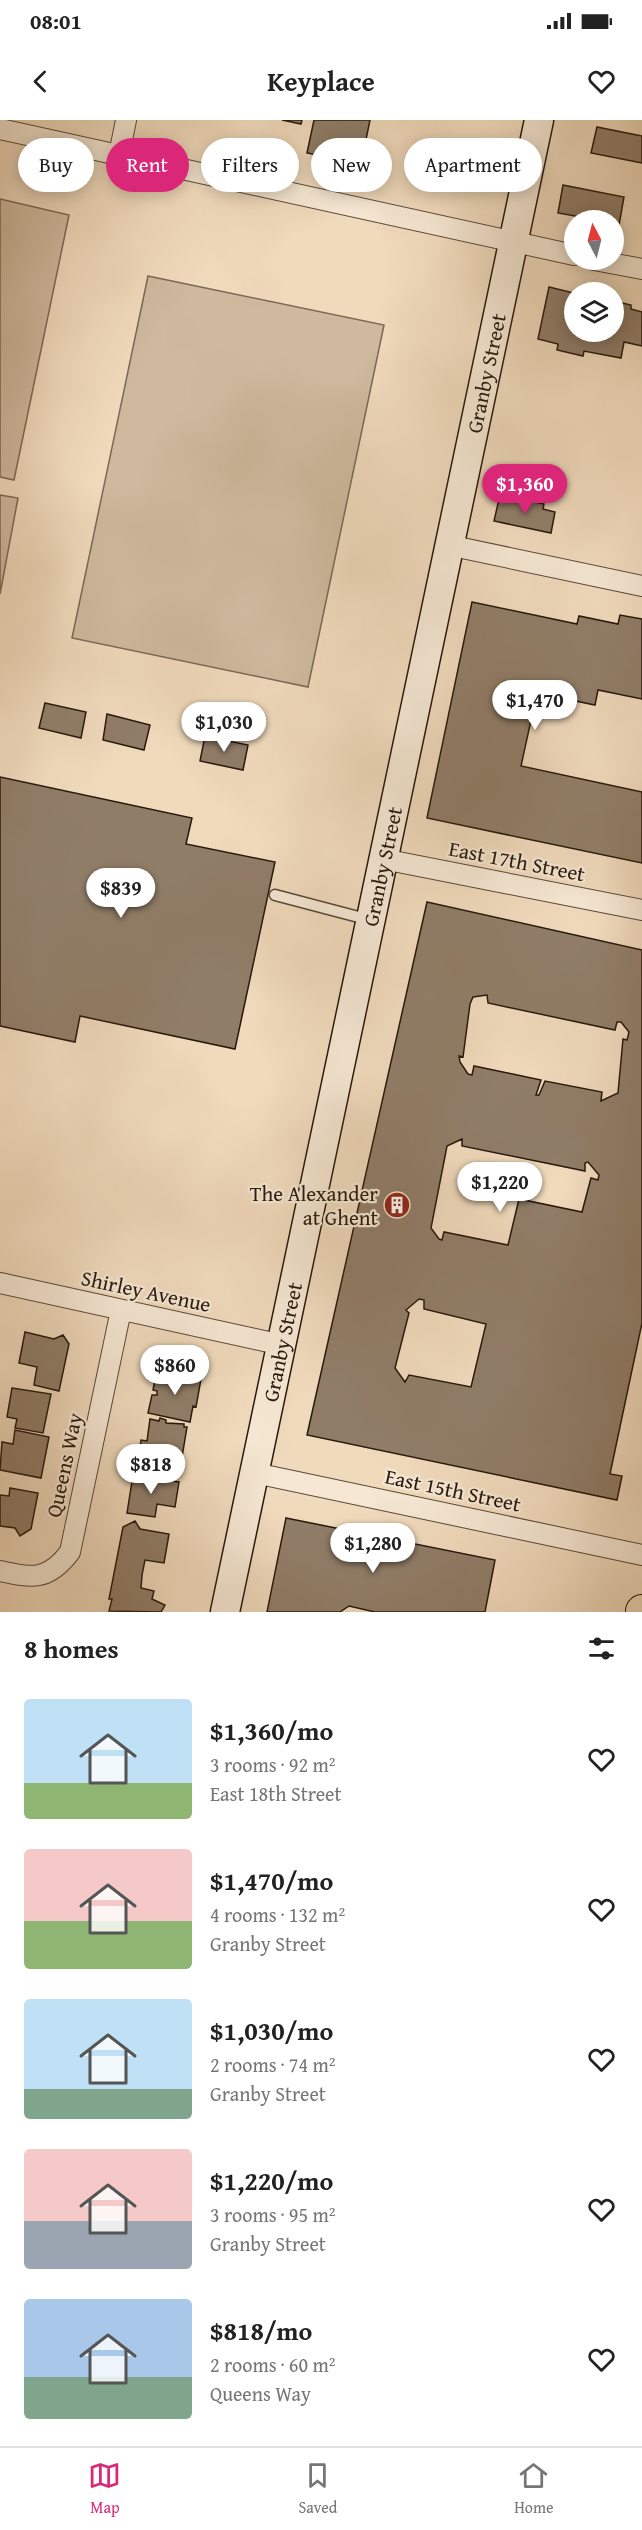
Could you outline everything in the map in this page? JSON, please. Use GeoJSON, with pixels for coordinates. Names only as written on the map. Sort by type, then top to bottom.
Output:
{"type":"FeatureCollection","features":[{"type":"Feature","properties":{"kind":"street"},"geometry":{"type":"LineString","coordinates":[[122,138],[126,120]]}},
{"type":"Feature","properties":{"kind":"street","name":"Granby Street"},"geometry":{"type":"LineString","coordinates":[[225,1612],[538,120]]}},
{"type":"Feature","properties":{"kind":"street"},"geometry":{"type":"LineString","coordinates":[[0,129],[106,152]]}},
{"type":"Feature","properties":{"kind":"street"},"geometry":{"type":"LineString","coordinates":[[189,171],[564,253]]}},
{"type":"Feature","properties":{"kind":"street"},"geometry":{"type":"LineString","coordinates":[[624,266],[642,269]]}},
{"type":"Feature","properties":{"kind":"street"},"geometry":{"type":"LineString","coordinates":[[448,545],[642,586]]}},
{"type":"Feature","properties":{"kind":"street","name":"East 17th Street"},"geometry":{"type":"LineString","coordinates":[[383,859],[642,910]]}},
{"type":"Feature","properties":{"kind":"street","name":"Shirley Avenue"},"geometry":{"type":"LineString","coordinates":[[0,1284],[282,1345]]}},
{"type":"Feature","properties":{"kind":"street","name":"Queens Way"},"geometry":{"type":"LineString","coordinates":[[0,1571],[28,1577],[41,1576],[58,1567],[70,1552],[121,1310]]}},
{"type":"Feature","properties":{"kind":"street","name":"East 15th Street"},"geometry":{"type":"LineString","coordinates":[[255,1473],[642,1555]]}},
{"type":"Feature","properties":{"kind":"lane"},"geometry":{"type":"LineString","coordinates":[[275,895],[370,920]]}},
{"type":"Feature","properties":{"kind":"shaded area"},"geometry":{"type":"Polygon","coordinates":[[[0,199],[69,215],[14,480],[0,477],[0,199]]]}},
{"type":"Feature","properties":{"kind":"shaded area"},"geometry":{"type":"Polygon","coordinates":[[[148,276],[384,325],[308,687],[72,638],[148,276]]]}},
{"type":"Feature","properties":{"kind":"shaded area"},"geometry":{"type":"Polygon","coordinates":[[[0,495],[18,498],[0,594],[0,495]]]}},
{"type":"Feature","properties":{"kind":"building"},"geometry":{"type":"Polygon","coordinates":[[[282,120],[302,120],[301,124],[282,120]]]}},
{"type":"Feature","properties":{"kind":"building"},"geometry":{"type":"Polygon","coordinates":[[[314,120],[370,120],[366,138],[311,138],[311,154],[307,153],[314,120]]]}},
{"type":"Feature","properties":{"kind":"building"},"geometry":{"type":"Polygon","coordinates":[[[597,127],[642,136],[642,163],[591,153],[597,127]]]}},
{"type":"Feature","properties":{"kind":"building"},"geometry":{"type":"Polygon","coordinates":[[[563,185],[624,197],[622,210],[564,210],[564,214],[558,213],[563,185]]]}},
{"type":"Feature","properties":{"kind":"building"},"geometry":{"type":"Polygon","coordinates":[[[549,287],[564,291],[564,342],[624,342],[621,358],[584,351],[583,356],[557,350],[558,344],[538,339],[549,287]]]}},
{"type":"Feature","properties":{"kind":"building"},"geometry":{"type":"Polygon","coordinates":[[[624,303],[631,305],[631,309],[642,312],[642,346],[624,342],[624,303]]]}},
{"type":"Feature","properties":{"kind":"building"},"geometry":{"type":"Polygon","coordinates":[[[499,499],[520,503],[521,499],[544,504],[543,509],[555,512],[551,533],[494,521],[499,499]]]}},
{"type":"Feature","properties":{"kind":"building"},"geometry":{"type":"Polygon","coordinates":[[[472,602],[577,624],[579,616],[618,624],[620,615],[642,619],[642,699],[598,690],[595,705],[537,693],[521,766],[642,792],[642,863],[427,818],[472,602]]]}},
{"type":"Feature","properties":{"kind":"building"},"geometry":{"type":"Polygon","coordinates":[[[45,703],[86,712],[81,738],[39,728],[45,703]]]}},
{"type":"Feature","properties":{"kind":"building"},"geometry":{"type":"Polygon","coordinates":[[[107,714],[150,725],[144,750],[103,740],[107,714]]]}},
{"type":"Feature","properties":{"kind":"building"},"geometry":{"type":"Polygon","coordinates":[[[205,736],[248,745],[243,770],[200,761],[205,736]]]}},
{"type":"Feature","properties":{"kind":"building"},"geometry":{"type":"Polygon","coordinates":[[[0,777],[192,818],[186,844],[275,862],[235,1049],[80,1016],[75,1042],[0,1026],[0,777]]]}},
{"type":"Feature","properties":{"kind":"building","name":"The Alexander at Ghent"},"geometry":{"type":"Polygon","coordinates":[[[427,902],[642,950],[642,1323],[610,1474],[622,1476],[617,1500],[307,1435],[427,902]],[[487,995],[473,997],[470,1004],[463,1057],[459,1056],[468,1074],[472,1075],[474,1066],[541,1080],[536,1095],[539,1095],[545,1081],[602,1092],[601,1101],[618,1093],[623,1039],[627,1040],[629,1032],[621,1022],[617,1022],[615,1030],[488,1003],[487,995]],[[462,1139],[447,1146],[431,1228],[442,1240],[444,1232],[508,1245],[519,1199],[582,1212],[591,1178],[598,1180],[599,1175],[588,1162],[585,1163],[585,1171],[462,1146],[462,1139]],[[419,1299],[406,1310],[409,1313],[395,1368],[405,1382],[409,1375],[471,1387],[486,1324],[424,1309],[424,1300],[419,1299]]]}},
{"type":"Feature","properties":{"kind":"building"},"geometry":{"type":"Polygon","coordinates":[[[25,1332],[54,1339],[63,1335],[69,1344],[59,1391],[34,1385],[37,1367],[19,1363],[25,1332]]]}},
{"type":"Feature","properties":{"kind":"building"},"geometry":{"type":"Polygon","coordinates":[[[157,1369],[201,1379],[196,1407],[193,1406],[190,1422],[148,1413],[152,1395],[157,1395],[157,1391],[153,1390],[157,1369]]]}},
{"type":"Feature","properties":{"kind":"building"},"geometry":{"type":"Polygon","coordinates":[[[12,1388],[51,1394],[43,1433],[15,1428],[17,1419],[7,1417],[12,1388]]]}},
{"type":"Feature","properties":{"kind":"building"},"geometry":{"type":"Polygon","coordinates":[[[160,1418],[166,1420],[166,1423],[184,1424],[184,1427],[187,1427],[182,1457],[170,1454],[166,1469],[138,1463],[141,1440],[147,1441],[150,1419],[159,1421],[160,1418]]]}},
{"type":"Feature","properties":{"kind":"building"},"geometry":{"type":"Polygon","coordinates":[[[15,1430],[49,1437],[41,1478],[0,1470],[2,1442],[13,1444],[15,1430]]]}},
{"type":"Feature","properties":{"kind":"building"},"geometry":{"type":"Polygon","coordinates":[[[133,1475],[179,1482],[175,1507],[157,1504],[155,1517],[127,1513],[133,1475]]]}},
{"type":"Feature","properties":{"kind":"building"},"geometry":{"type":"Polygon","coordinates":[[[10,1488],[38,1493],[31,1529],[20,1536],[15,1528],[0,1526],[0,1495],[9,1496],[10,1488]]]}},
{"type":"Feature","properties":{"kind":"building"},"geometry":{"type":"Polygon","coordinates":[[[286,1518],[495,1560],[485,1612],[375,1612],[349,1606],[340,1612],[267,1612],[286,1518]]]}},
{"type":"Feature","properties":{"kind":"building"},"geometry":{"type":"Polygon","coordinates":[[[135,1521],[140,1529],[169,1534],[164,1563],[145,1560],[142,1575],[141,1588],[154,1591],[152,1599],[165,1605],[161,1612],[109,1611],[112,1599],[109,1599],[123,1527],[135,1521]]]}},
{"type":"Feature","properties":{"kind":"place","name":"The Alexander at Ghent"},"geometry":{"type":"Point","coordinates":[397,1205]}}]}
